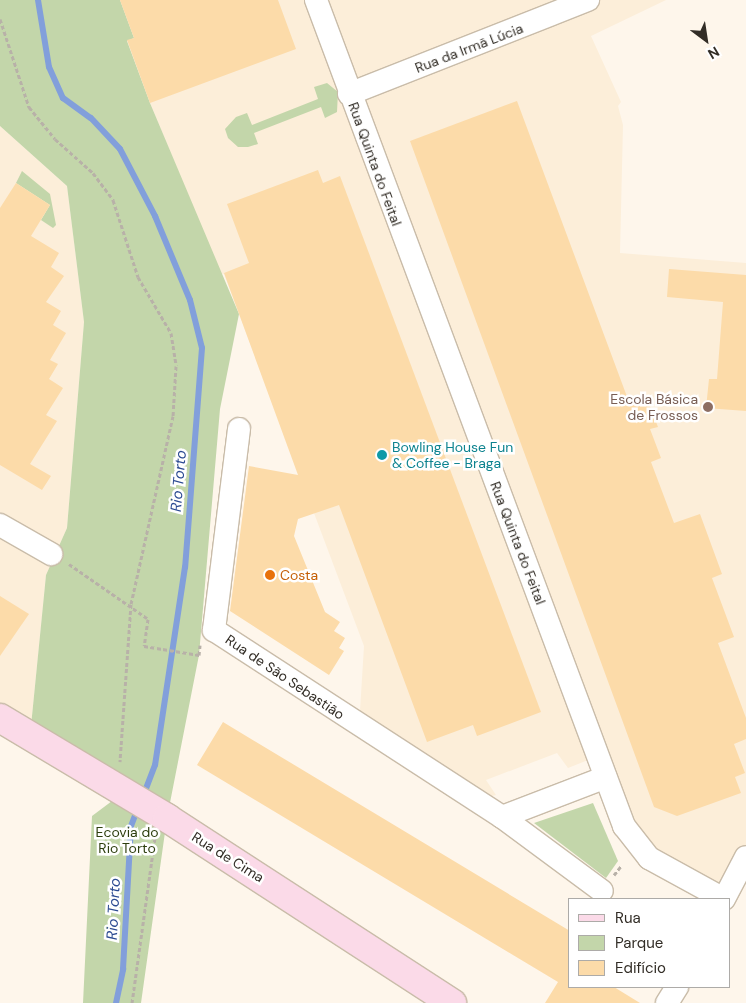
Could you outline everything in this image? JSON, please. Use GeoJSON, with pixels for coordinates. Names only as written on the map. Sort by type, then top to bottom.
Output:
{"type":"FeatureCollection","features":[{"type":"Feature","properties":{"kind":"main road","name":"Rua de Cima"},"geometry":{"type":"LineString","coordinates":[[0,718],[122,779],[162,824],[452,1003]]}},
{"type":"Feature","properties":{"kind":"street","name":"Rua Quinta do Feital"},"geometry":{"type":"LineString","coordinates":[[316,0],[606,778],[635,845],[722,898]]}},
{"type":"Feature","properties":{"kind":"street","name":"Rua da Irmã Lúcia"},"geometry":{"type":"LineString","coordinates":[[350,94],[588,0]]}},
{"type":"Feature","properties":{"kind":"street","name":"Rua de São Sebastião"},"geometry":{"type":"LineString","coordinates":[[239,429],[214,630],[502,817],[602,892]]}},
{"type":"Feature","properties":{"kind":"street"},"geometry":{"type":"LineString","coordinates":[[0,525],[51,554]]}},
{"type":"Feature","properties":{"kind":"street"},"geometry":{"type":"LineString","coordinates":[[502,817],[606,778]]}},
{"type":"Feature","properties":{"kind":"street"},"geometry":{"type":"LineString","coordinates":[[725,898],[746,857]]}},
{"type":"Feature","properties":{"kind":"street"},"geometry":{"type":"LineString","coordinates":[[667,1003],[676,988]]}},
{"type":"Feature","properties":{"kind":"path"},"geometry":{"type":"LineString","coordinates":[[0,19],[29,107],[55,139],[93,173],[113,200],[138,277],[171,333],[176,366],[173,416],[132,604],[122,779]]}},
{"type":"Feature","properties":{"kind":"path"},"geometry":{"type":"LineString","coordinates":[[51,554],[132,604],[148,619],[144,646],[199,655],[201,638]]}},
{"type":"Feature","properties":{"kind":"path"},"geometry":{"type":"LineString","coordinates":[[132,1003],[162,824]]}},
{"type":"Feature","properties":{"kind":"shaded area"},"geometry":{"type":"Polygon","coordinates":[[[120,0],[666,0],[591,36],[621,102],[618,106],[623,125],[620,253],[746,263],[746,857],[725,898],[649,858],[598,756],[568,768],[557,753],[486,780],[496,795],[475,800],[359,727],[364,646],[224,274],[221,274],[150,103],[127,40],[134,37],[120,0]]]}},
{"type":"Feature","properties":{"kind":"shaded area"},"geometry":{"type":"Polygon","coordinates":[[[0,126],[67,186],[84,322],[67,528],[46,575],[30,736],[0,718],[0,126]]]}},
{"type":"Feature","properties":{"kind":"green space","name":"Ecovia do Rio Torto"},"geometry":{"type":"Polygon","coordinates":[[[0,0],[120,0],[134,38],[127,41],[150,103],[239,314],[220,409],[199,655],[167,818],[141,1003],[83,1003],[92,816],[124,792],[30,736],[46,575],[67,528],[84,322],[67,186],[0,126],[0,0]]]}},
{"type":"Feature","properties":{"kind":"green space"},"geometry":{"type":"Polygon","coordinates":[[[327,83],[338,92],[337,112],[325,118],[321,107],[254,133],[258,144],[248,147],[238,147],[228,138],[225,129],[236,117],[247,113],[252,125],[318,99],[314,87],[327,83]]]}},
{"type":"Feature","properties":{"kind":"green space"},"geometry":{"type":"Polygon","coordinates":[[[22,171],[50,194],[56,225],[53,228],[41,220],[50,205],[16,183],[22,171]]]}},
{"type":"Feature","properties":{"kind":"green space"},"geometry":{"type":"Polygon","coordinates":[[[593,803],[618,861],[606,878],[534,823],[593,803]]]}},
{"type":"Feature","properties":{"kind":"building"},"geometry":{"type":"Polygon","coordinates":[[[120,0],[278,0],[296,49],[150,103],[127,40],[134,38],[120,0]]]}},
{"type":"Feature","properties":{"kind":"building"},"geometry":{"type":"Polygon","coordinates":[[[517,101],[629,402],[646,396],[658,427],[650,429],[661,458],[651,462],[674,523],[700,514],[722,574],[712,578],[734,637],[718,643],[746,718],[746,739],[734,744],[745,773],[735,777],[741,793],[677,816],[654,807],[410,141],[517,101]]]}},
{"type":"Feature","properties":{"kind":"building"},"geometry":{"type":"Polygon","coordinates":[[[318,170],[323,183],[340,176],[541,712],[477,736],[473,725],[427,742],[339,505],[298,519],[294,536],[325,612],[340,622],[334,631],[345,638],[339,648],[344,651],[329,675],[230,611],[249,466],[298,475],[224,273],[249,263],[227,204],[318,170]]]}},
{"type":"Feature","properties":{"kind":"building"},"geometry":{"type":"Polygon","coordinates":[[[16,183],[50,205],[31,236],[59,253],[51,267],[64,276],[46,302],[61,311],[53,325],[66,333],[50,360],[58,364],[49,379],[63,388],[46,415],[57,421],[30,464],[51,476],[42,490],[0,465],[0,208],[16,183]]]}},
{"type":"Feature","properties":{"kind":"building"},"geometry":{"type":"Polygon","coordinates":[[[669,269],[746,275],[746,411],[706,408],[709,379],[717,379],[723,302],[667,297],[669,269]]]}},
{"type":"Feature","properties":{"kind":"building"},"geometry":{"type":"Polygon","coordinates":[[[0,596],[29,614],[0,656],[0,596]]]}},
{"type":"Feature","properties":{"kind":"building"},"geometry":{"type":"Polygon","coordinates":[[[223,722],[568,930],[568,988],[616,988],[640,1003],[545,1003],[558,982],[197,765],[223,722]]]}},
{"type":"Feature","properties":{"kind":"waterway","name":"Rio Torto"},"geometry":{"type":"LineString","coordinates":[[38,0],[49,67],[63,98],[91,118],[120,149],[155,216],[190,300],[202,348],[185,567],[155,765],[143,796]]}},
{"type":"Feature","properties":{"kind":"waterway","name":"Rio Torto"},"geometry":{"type":"LineString","coordinates":[[116,1003],[123,969],[131,826],[138,808]]}},
{"type":"Feature","properties":{"kind":"place","name":"Escola Básica de Frossos"},"geometry":{"type":"Point","coordinates":[708,407]}},
{"type":"Feature","properties":{"kind":"place","name":"Bowling House Fun & Coffee - Braga"},"geometry":{"type":"Point","coordinates":[382,455]}},
{"type":"Feature","properties":{"kind":"place","name":"Costa"},"geometry":{"type":"Point","coordinates":[270,575]}}]}
